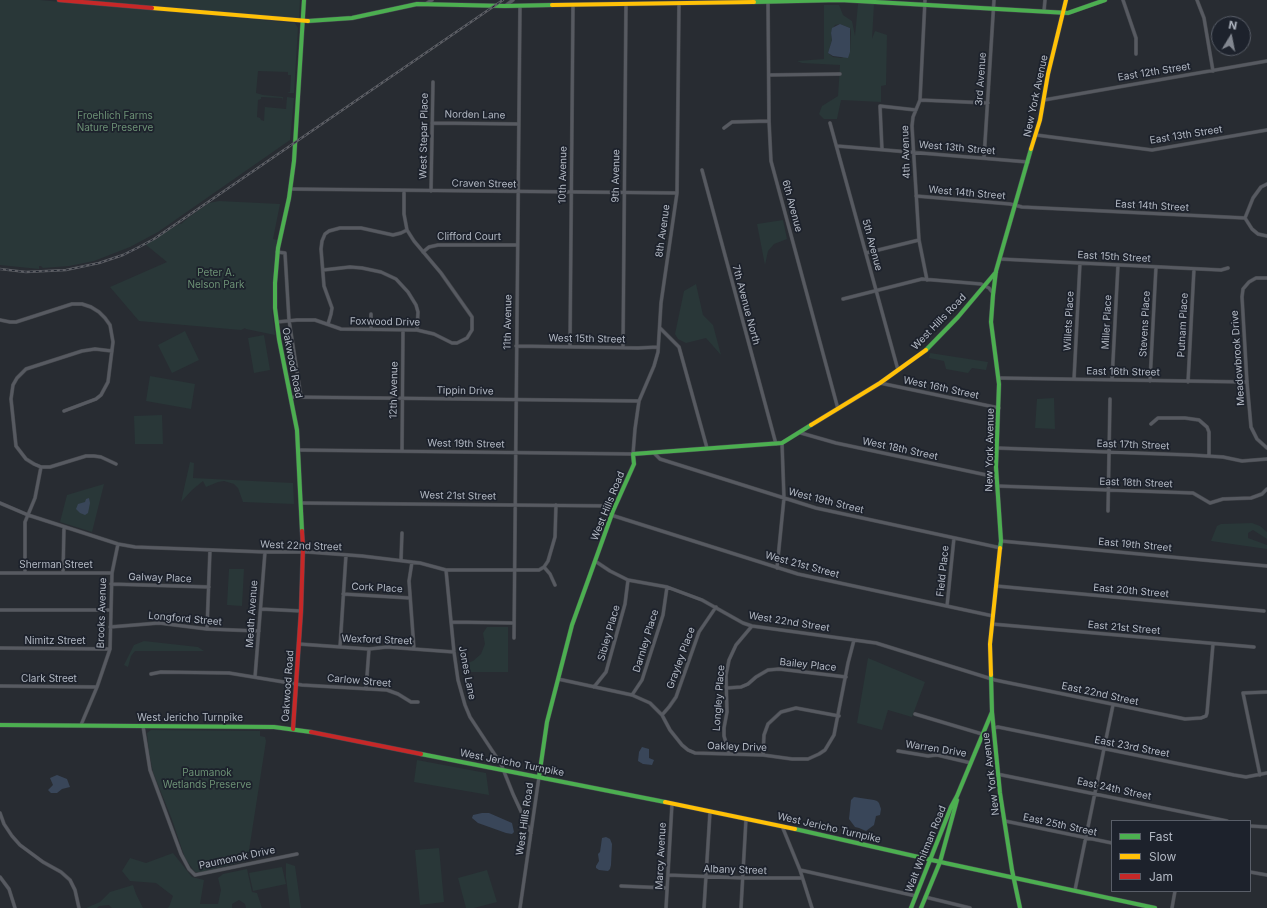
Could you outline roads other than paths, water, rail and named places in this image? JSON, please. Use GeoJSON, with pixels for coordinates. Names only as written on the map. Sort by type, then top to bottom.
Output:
{"type":"FeatureCollection","features":[{"type":"Feature","properties":{"kind":"main road"},"geometry":{"type":"LineString","coordinates":[[59,0],[302,21],[352,18],[408,5],[427,3],[520,6],[840,0],[925,2],[994,8],[1070,12],[1106,0]]}},
{"type":"Feature","properties":{"kind":"main road","name":"Oakwood Road"},"geometry":{"type":"LineString","coordinates":[[293,729],[301,611],[303,552],[298,450],[291,397],[277,322],[275,283],[277,252],[290,189],[294,161],[304,0]]}},
{"type":"Feature","properties":{"kind":"main road","name":"New York Avenue"},"geometry":{"type":"LineString","coordinates":[[1020,908],[1013,877],[997,774],[990,688],[990,644],[1001,548],[996,477],[999,378],[991,322],[996,271],[1036,135],[1066,0]]}},
{"type":"Feature","properties":{"kind":"main road","name":"West Hills Road"},"geometry":{"type":"LineString","coordinates":[[539,777],[547,722],[572,625],[611,515],[634,464],[633,454],[782,443],[838,410],[924,352],[958,317],[996,271]]}},
{"type":"Feature","properties":{"kind":"main road","name":"Walt Whitman Road"},"geometry":{"type":"LineString","coordinates":[[982,734],[990,704],[990,688]]}},
{"type":"Feature","properties":{"kind":"main road","name":"Walt Whitman Road"},"geometry":{"type":"LineString","coordinates":[[911,908],[951,807],[992,712]]}},
{"type":"Feature","properties":{"kind":"main road","name":"West Jericho Turnpike"},"geometry":{"type":"LineString","coordinates":[[0,725],[221,726],[274,727],[293,729],[782,826],[940,862],[1155,908]]}},
{"type":"Feature","properties":{"kind":"main road"},"geometry":{"type":"LineString","coordinates":[[982,734],[988,728],[994,728]]}},
{"type":"Feature","properties":{"kind":"main road","name":"Walt Whitman Road"},"geometry":{"type":"LineString","coordinates":[[921,908],[940,862],[956,808],[957,796]]}},
{"type":"Feature","properties":{"kind":"street"},"geometry":{"type":"LineString","coordinates":[[427,3],[432,0]]}},
{"type":"Feature","properties":{"kind":"street"},"geometry":{"type":"LineString","coordinates":[[505,6],[513,0]]}},
{"type":"Feature","properties":{"kind":"street","name":"3rd Avenue"},"geometry":{"type":"LineString","coordinates":[[984,158],[994,0]]}},
{"type":"Feature","properties":{"kind":"street"},"geometry":{"type":"LineString","coordinates":[[1044,11],[1045,0]]}},
{"type":"Feature","properties":{"kind":"street"},"geometry":{"type":"LineString","coordinates":[[1123,0],[1136,38],[1136,54]]}},
{"type":"Feature","properties":{"kind":"street"},"geometry":{"type":"LineString","coordinates":[[1197,0],[1204,18],[1213,71]]}},
{"type":"Feature","properties":{"kind":"street","name":"6th Avenue"},"geometry":{"type":"LineString","coordinates":[[768,2],[769,121],[771,161],[838,410]]}},
{"type":"Feature","properties":{"kind":"street","name":"4th Avenue"},"geometry":{"type":"LineString","coordinates":[[925,2],[920,100],[912,121],[919,240],[926,280]]}},
{"type":"Feature","properties":{"kind":"street","name":"8th Avenue"},"geometry":{"type":"LineString","coordinates":[[633,454],[639,401],[654,366],[658,348],[661,303],[677,193],[679,3]]}},
{"type":"Feature","properties":{"kind":"street","name":"9th Avenue"},"geometry":{"type":"LineString","coordinates":[[623,348],[626,4]]}},
{"type":"Feature","properties":{"kind":"street","name":"10th Avenue"},"geometry":{"type":"LineString","coordinates":[[570,346],[573,5]]}},
{"type":"Feature","properties":{"kind":"street","name":"11th Avenue"},"geometry":{"type":"LineString","coordinates":[[514,638],[515,399],[520,6]]}},
{"type":"Feature","properties":{"kind":"street","name":"East 12th Street"},"geometry":{"type":"LineString","coordinates":[[1044,100],[1267,61]]}},
{"type":"Feature","properties":{"kind":"street"},"geometry":{"type":"LineString","coordinates":[[769,75],[840,74]]}},
{"type":"Feature","properties":{"kind":"street","name":"West Stepar Place"},"geometry":{"type":"LineString","coordinates":[[432,191],[433,82]]}},
{"type":"Feature","properties":{"kind":"street"},"geometry":{"type":"LineString","coordinates":[[920,100],[988,103]]}},
{"type":"Feature","properties":{"kind":"street"},"geometry":{"type":"LineString","coordinates":[[882,150],[880,106],[916,110]]}},
{"type":"Feature","properties":{"kind":"street"},"geometry":{"type":"LineString","coordinates":[[724,128],[732,122],[769,121]]}},
{"type":"Feature","properties":{"kind":"street","name":"Norden Lane"},"geometry":{"type":"LineString","coordinates":[[432,123],[519,124]]}},
{"type":"Feature","properties":{"kind":"street","name":"5th Avenue"},"geometry":{"type":"LineString","coordinates":[[830,123],[898,370]]}},
{"type":"Feature","properties":{"kind":"street","name":"East 13th Street"},"geometry":{"type":"LineString","coordinates":[[1036,135],[1152,150],[1267,130]]}},
{"type":"Feature","properties":{"kind":"street","name":"West 13th Street"},"geometry":{"type":"LineString","coordinates":[[837,146],[1028,162]]}},
{"type":"Feature","properties":{"kind":"street","name":"7th Avenue North"},"geometry":{"type":"LineString","coordinates":[[702,170],[776,444]]}},
{"type":"Feature","properties":{"kind":"street"},"geometry":{"type":"LineString","coordinates":[[1267,184],[1261,187],[1253,198],[1245,218],[1252,229],[1258,234],[1267,236]]}},
{"type":"Feature","properties":{"kind":"street","name":"Craven Street"},"geometry":{"type":"LineString","coordinates":[[290,189],[677,193]]}},
{"type":"Feature","properties":{"kind":"street"},"geometry":{"type":"LineString","coordinates":[[404,191],[404,214],[407,230],[423,252]]}},
{"type":"Feature","properties":{"kind":"street","name":"West 14th Street"},"geometry":{"type":"LineString","coordinates":[[916,196],[1016,206]]}},
{"type":"Feature","properties":{"kind":"street","name":"East 14th Street"},"geometry":{"type":"LineString","coordinates":[[1016,206],[1047,209],[1245,218]]}},
{"type":"Feature","properties":{"kind":"street"},"geometry":{"type":"LineString","coordinates":[[328,324],[332,308],[324,286],[321,249],[325,234],[329,231],[340,228],[361,228],[393,235],[401,234],[407,230]]}},
{"type":"Feature","properties":{"kind":"street"},"geometry":{"type":"LineString","coordinates":[[866,253],[919,240]]}},
{"type":"Feature","properties":{"kind":"street","name":"Clifford Court"},"geometry":{"type":"LineString","coordinates":[[423,252],[429,247],[438,244],[517,246]]}},
{"type":"Feature","properties":{"kind":"street"},"geometry":{"type":"LineString","coordinates":[[277,252],[285,253],[289,320],[300,397]]}},
{"type":"Feature","properties":{"kind":"street","name":"Foxwood Drive"},"geometry":{"type":"LineString","coordinates":[[277,322],[289,320],[315,320],[341,329],[417,330],[434,334],[447,341],[457,343],[470,335],[473,323],[472,317],[441,273],[423,252]]}},
{"type":"Feature","properties":{"kind":"street","name":"East 15th Street"},"geometry":{"type":"LineString","coordinates":[[1000,259],[1194,269],[1221,270],[1228,268]]}},
{"type":"Feature","properties":{"kind":"street","name":"Willets Place"},"geometry":{"type":"LineString","coordinates":[[1074,379],[1080,263]]}},
{"type":"Feature","properties":{"kind":"street","name":"Miller Place"},"geometry":{"type":"LineString","coordinates":[[1112,380],[1118,265]]}},
{"type":"Feature","properties":{"kind":"street"},"geometry":{"type":"LineString","coordinates":[[323,270],[350,267],[362,268],[381,272],[396,279],[408,292],[416,305],[418,312],[417,330]]}},
{"type":"Feature","properties":{"kind":"street","name":"Stevens Place"},"geometry":{"type":"LineString","coordinates":[[1150,381],[1156,267]]}},
{"type":"Feature","properties":{"kind":"street","name":"Putnam Place"},"geometry":{"type":"LineString","coordinates":[[1188,382],[1194,269]]}},
{"type":"Feature","properties":{"kind":"street","name":"Meadowbrook Drive"},"geometry":{"type":"LineString","coordinates":[[1267,278],[1256,278],[1252,280],[1246,284],[1242,293],[1249,415],[1253,434],[1267,448]]}},
{"type":"Feature","properties":{"kind":"street"},"geometry":{"type":"LineString","coordinates":[[842,299],[917,280],[984,285],[993,293]]}},
{"type":"Feature","properties":{"kind":"street"},"geometry":{"type":"LineString","coordinates":[[0,320],[16,322],[72,304],[82,304],[99,312],[110,325],[112,333],[112,351],[108,382],[101,395],[89,402],[64,411]]}},
{"type":"Feature","properties":{"kind":"street"},"geometry":{"type":"LineString","coordinates":[[371,314],[371,329]]}},
{"type":"Feature","properties":{"kind":"street"},"geometry":{"type":"LineString","coordinates":[[660,328],[679,347],[707,448]]}},
{"type":"Feature","properties":{"kind":"street","name":"12th Avenue"},"geometry":{"type":"LineString","coordinates":[[402,451],[403,330]]}},
{"type":"Feature","properties":{"kind":"street","name":"West 15th Street"},"geometry":{"type":"LineString","coordinates":[[516,346],[658,348]]}},
{"type":"Feature","properties":{"kind":"street"},"geometry":{"type":"LineString","coordinates":[[112,351],[95,349],[82,351],[26,369],[17,378],[13,385],[11,399],[16,446],[26,459],[41,467],[56,466],[86,456],[101,457],[116,464]]}},
{"type":"Feature","properties":{"kind":"street","name":"East 16th Street"},"geometry":{"type":"LineString","coordinates":[[999,378],[1247,382]]}},
{"type":"Feature","properties":{"kind":"street","name":"West 16th Street"},"geometry":{"type":"LineString","coordinates":[[880,383],[999,408]]}},
{"type":"Feature","properties":{"kind":"street","name":"Tippin Drive"},"geometry":{"type":"LineString","coordinates":[[291,397],[639,401]]}},
{"type":"Feature","properties":{"kind":"street"},"geometry":{"type":"LineString","coordinates":[[1108,511],[1110,399]]}},
{"type":"Feature","properties":{"kind":"street"},"geometry":{"type":"LineString","coordinates":[[1150,424],[1158,418],[1185,418],[1199,420],[1207,427],[1209,432],[1209,456]]}},
{"type":"Feature","properties":{"kind":"street","name":"West 18th Street"},"geometry":{"type":"LineString","coordinates":[[801,433],[836,443],[996,477]]}},
{"type":"Feature","properties":{"kind":"street"},"geometry":{"type":"LineString","coordinates":[[777,568],[784,498],[782,443]]}},
{"type":"Feature","properties":{"kind":"street","name":"East 17th Street"},"geometry":{"type":"LineString","coordinates":[[997,448],[1209,456],[1242,461],[1267,459]]}},
{"type":"Feature","properties":{"kind":"street","name":"West 19th Street"},"geometry":{"type":"LineString","coordinates":[[298,450],[633,454]]}},
{"type":"Feature","properties":{"kind":"street","name":"West 19th Street"},"geometry":{"type":"LineString","coordinates":[[654,453],[660,459],[816,508],[1001,548]]}},
{"type":"Feature","properties":{"kind":"street"},"geometry":{"type":"LineString","coordinates":[[25,573],[25,522],[35,498],[41,467]]}},
{"type":"Feature","properties":{"kind":"street","name":"East 18th Street"},"geometry":{"type":"LineString","coordinates":[[997,486],[1194,494],[1210,504],[1223,499],[1251,498],[1262,494],[1267,489]]}},
{"type":"Feature","properties":{"kind":"street","name":"West 22nd Street"},"geometry":{"type":"LineString","coordinates":[[0,503],[28,515],[64,527],[118,544],[135,547],[303,552],[346,555],[401,560],[446,570],[539,570],[544,567]]}},
{"type":"Feature","properties":{"kind":"street","name":"West 21st Street"},"geometry":{"type":"LineString","coordinates":[[300,503],[615,506]]}},
{"type":"Feature","properties":{"kind":"street"},"geometry":{"type":"LineString","coordinates":[[555,585],[550,574],[544,567],[548,561],[555,537],[556,506]]}},
{"type":"Feature","properties":{"kind":"street","name":"West 21st Street"},"geometry":{"type":"LineString","coordinates":[[611,515],[798,574],[993,616]]}},
{"type":"Feature","properties":{"kind":"street"},"geometry":{"type":"LineString","coordinates":[[63,573],[64,527]]}},
{"type":"Feature","properties":{"kind":"street"},"geometry":{"type":"LineString","coordinates":[[401,560],[402,533]]}},
{"type":"Feature","properties":{"kind":"street","name":"Field Place"},"geometry":{"type":"LineString","coordinates":[[947,606],[954,538]]}},
{"type":"Feature","properties":{"kind":"street","name":"East 19th Street"},"geometry":{"type":"LineString","coordinates":[[1001,541],[1267,566]]}},
{"type":"Feature","properties":{"kind":"street","name":"Brooks Avenue"},"geometry":{"type":"LineString","coordinates":[[81,725],[97,687],[110,649],[111,584],[118,544]]}},
{"type":"Feature","properties":{"kind":"street"},"geometry":{"type":"LineString","coordinates":[[207,629],[210,550]]}},
{"type":"Feature","properties":{"kind":"street","name":"Meath Avenue"},"geometry":{"type":"LineString","coordinates":[[255,677],[265,552]]}},
{"type":"Feature","properties":{"kind":"street"},"geometry":{"type":"LineString","coordinates":[[340,647],[346,555]]}},
{"type":"Feature","properties":{"kind":"street","name":"West 22nd Street"},"geometry":{"type":"LineString","coordinates":[[595,561],[628,580],[667,587],[702,600],[743,623],[752,626],[883,645],[990,678]]}},
{"type":"Feature","properties":{"kind":"street"},"geometry":{"type":"LineString","coordinates":[[412,562],[409,581],[414,649]]}},
{"type":"Feature","properties":{"kind":"street","name":"Jones Lane"},"geometry":{"type":"LineString","coordinates":[[446,570],[458,680],[467,711],[476,727],[498,758],[531,833]]}},
{"type":"Feature","properties":{"kind":"street","name":"Sherman Street"},"geometry":{"type":"LineString","coordinates":[[0,573],[112,573]]}},
{"type":"Feature","properties":{"kind":"street","name":"Sibley Place"},"geometry":{"type":"LineString","coordinates":[[594,687],[606,672],[625,604],[628,580]]}},
{"type":"Feature","properties":{"kind":"street","name":"Galway Place"},"geometry":{"type":"LineString","coordinates":[[111,584],[208,587]]}},
{"type":"Feature","properties":{"kind":"street","name":"East 20th Street"},"geometry":{"type":"LineString","coordinates":[[996,586],[1264,611]]}},
{"type":"Feature","properties":{"kind":"street","name":"Darnley Place"},"geometry":{"type":"LineString","coordinates":[[632,696],[645,673],[663,615],[667,587]]}},
{"type":"Feature","properties":{"kind":"street","name":"Cork Place"},"geometry":{"type":"LineString","coordinates":[[343,594],[410,598]]}},
{"type":"Feature","properties":{"kind":"street","name":"Grayley Place"},"geometry":{"type":"LineString","coordinates":[[662,715],[676,697],[698,632],[716,608]]}},
{"type":"Feature","properties":{"kind":"street"},"geometry":{"type":"LineString","coordinates":[[261,609],[301,611]]}},
{"type":"Feature","properties":{"kind":"street"},"geometry":{"type":"LineString","coordinates":[[0,610],[110,610]]}},
{"type":"Feature","properties":{"kind":"street"},"geometry":{"type":"LineString","coordinates":[[451,622],[513,623]]}},
{"type":"Feature","properties":{"kind":"street","name":"Longford Street"},"geometry":{"type":"LineString","coordinates":[[110,626],[158,623],[207,629],[258,631]]}},
{"type":"Feature","properties":{"kind":"street","name":"East 21st Street"},"geometry":{"type":"LineString","coordinates":[[992,624],[1254,647]]}},
{"type":"Feature","properties":{"kind":"street","name":"Longley Place"},"geometry":{"type":"LineString","coordinates":[[729,753],[724,736],[727,712],[726,675],[732,652],[752,626]]}},
{"type":"Feature","properties":{"kind":"street","name":"Oakley Drive"},"geometry":{"type":"LineString","coordinates":[[558,679],[632,696],[650,703],[662,715],[677,739],[688,750],[703,754],[729,753],[763,755],[801,760],[814,757],[825,750],[834,735],[854,640]]}},
{"type":"Feature","properties":{"kind":"street","name":"Wexford Street"},"geometry":{"type":"LineString","coordinates":[[299,644],[369,649],[387,647],[454,652]]}},
{"type":"Feature","properties":{"kind":"street","name":"East 22nd Street"},"geometry":{"type":"LineString","coordinates":[[990,678],[1185,719],[1201,718],[1206,716],[1208,709],[1213,644]]}},
{"type":"Feature","properties":{"kind":"street","name":"Nimitz Street"},"geometry":{"type":"LineString","coordinates":[[0,648],[110,649]]}},
{"type":"Feature","properties":{"kind":"street"},"geometry":{"type":"LineString","coordinates":[[366,689],[369,649]]}},
{"type":"Feature","properties":{"kind":"street","name":"Bailey Place"},"geometry":{"type":"LineString","coordinates":[[727,688],[741,687],[748,684],[768,670],[779,669],[846,677]]}},
{"type":"Feature","properties":{"kind":"street","name":"Carlow Street"},"geometry":{"type":"LineString","coordinates":[[151,674],[161,672],[214,672],[296,684],[393,691],[406,700],[418,702]]}},
{"type":"Feature","properties":{"kind":"street","name":"Clark Street"},"geometry":{"type":"LineString","coordinates":[[0,686],[97,687]]}},
{"type":"Feature","properties":{"kind":"street"},"geometry":{"type":"LineString","coordinates":[[1260,775],[1242,693],[1267,692]]}},
{"type":"Feature","properties":{"kind":"street"},"geometry":{"type":"LineString","coordinates":[[1075,890],[1113,705]]}},
{"type":"Feature","properties":{"kind":"street"},"geometry":{"type":"LineString","coordinates":[[763,755],[764,735],[768,724],[781,712],[796,708],[838,716]]}},
{"type":"Feature","properties":{"kind":"street"},"geometry":{"type":"LineString","coordinates":[[915,714],[982,734]]}},
{"type":"Feature","properties":{"kind":"street","name":"Paumonok Drive"},"geometry":{"type":"LineString","coordinates":[[143,726],[150,770],[181,854],[189,869],[195,875],[297,854]]}},
{"type":"Feature","properties":{"kind":"street","name":"East 23rd Street"},"geometry":{"type":"LineString","coordinates":[[994,728],[998,727],[1234,775],[1246,777],[1267,774]]}},
{"type":"Feature","properties":{"kind":"street","name":"Warren Drive"},"geometry":{"type":"LineString","coordinates":[[898,751],[928,756],[937,755],[971,763]]}},
{"type":"Feature","properties":{"kind":"street","name":"East 24th Street"},"geometry":{"type":"LineString","coordinates":[[997,774],[1222,820]]}},
{"type":"Feature","properties":{"kind":"street","name":"West Hills Road"},"geometry":{"type":"LineString","coordinates":[[520,908],[539,777]]}},
{"type":"Feature","properties":{"kind":"street","name":"Marcy Avenue"},"geometry":{"type":"LineString","coordinates":[[666,908],[672,804]]}},
{"type":"Feature","properties":{"kind":"street"},"geometry":{"type":"LineString","coordinates":[[704,908],[710,812]]}},
{"type":"Feature","properties":{"kind":"street"},"geometry":{"type":"LineString","coordinates":[[0,813],[4,824],[20,845],[37,858],[61,872],[70,880],[75,890],[79,908]]}},
{"type":"Feature","properties":{"kind":"street"},"geometry":{"type":"LineString","coordinates":[[742,908],[746,819]]}},
{"type":"Feature","properties":{"kind":"street","name":"East 25th Street"},"geometry":{"type":"LineString","coordinates":[[1005,822],[1111,843]]}},
{"type":"Feature","properties":{"kind":"street"},"geometry":{"type":"LineString","coordinates":[[782,826],[800,870],[812,908]]}},
{"type":"Feature","properties":{"kind":"street"},"geometry":{"type":"LineString","coordinates":[[1251,826],[1267,826]]}},
{"type":"Feature","properties":{"kind":"street"},"geometry":{"type":"LineString","coordinates":[[800,870],[916,896]]}},
{"type":"Feature","properties":{"kind":"street"},"geometry":{"type":"LineString","coordinates":[[1251,872],[1267,875]]}},
{"type":"Feature","properties":{"kind":"street","name":"Albany Street"},"geometry":{"type":"LineString","coordinates":[[668,875],[743,878],[802,878]]}},
{"type":"Feature","properties":{"kind":"street"},"geometry":{"type":"LineString","coordinates":[[0,877],[9,889],[15,908]]}},
{"type":"Feature","properties":{"kind":"street"},"geometry":{"type":"LineString","coordinates":[[621,886],[667,888]]}},
{"type":"Feature","properties":{"kind":"street"},"geometry":{"type":"LineString","coordinates":[[1172,908],[1175,892]]}},
{"type":"Feature","properties":{"kind":"street"},"geometry":{"type":"LineString","coordinates":[[925,897],[970,908]]}},
{"type":"Feature","properties":{"kind":"water"},"geometry":{"type":"Polygon","coordinates":[[[840,24],[850,28],[850,52],[848,58],[833,56],[828,53],[832,40],[832,28],[840,24]]]}},
{"type":"Feature","properties":{"kind":"water"},"geometry":{"type":"Polygon","coordinates":[[[89,498],[90,503],[88,513],[85,515],[80,513],[76,509],[78,504],[85,502],[86,499],[89,498]]]}},
{"type":"Feature","properties":{"kind":"water"},"geometry":{"type":"Polygon","coordinates":[[[642,747],[649,749],[649,758],[654,760],[652,765],[643,764],[638,761],[639,752],[642,747]]]}},
{"type":"Feature","properties":{"kind":"water"},"geometry":{"type":"Polygon","coordinates":[[[57,775],[67,779],[70,787],[62,789],[57,793],[51,793],[48,790],[53,785],[50,778],[57,775]]]}},
{"type":"Feature","properties":{"kind":"water"},"geometry":{"type":"Polygon","coordinates":[[[854,797],[874,800],[879,803],[881,809],[880,815],[876,816],[874,825],[866,831],[855,827],[849,819],[851,800],[854,797]]]}},
{"type":"Feature","properties":{"kind":"water"},"geometry":{"type":"Polygon","coordinates":[[[489,813],[512,823],[514,832],[512,834],[506,833],[478,823],[472,818],[473,815],[489,813]]]}},
{"type":"Feature","properties":{"kind":"water"},"geometry":{"type":"Polygon","coordinates":[[[606,837],[610,839],[612,844],[611,865],[608,871],[599,870],[596,868],[599,861],[598,854],[600,852],[602,838],[606,837]]]}},
{"type":"Feature","properties":{"kind":"railway"},"geometry":{"type":"LineString","coordinates":[[0,269],[26,272],[66,270],[99,263],[123,255],[154,239],[503,0]]}},
{"type":"Feature","properties":{"kind":"park label","name":"Froehlich Farms Nature Preserve"},"geometry":{"type":"Point","coordinates":[115,122]}},
{"type":"Feature","properties":{"kind":"park label","name":"Peter A. Nelson Park"},"geometry":{"type":"Point","coordinates":[216,278]}},
{"type":"Feature","properties":{"kind":"park label","name":"Paumanok Wetlands Preserve"},"geometry":{"type":"Point","coordinates":[207,778]}}]}
